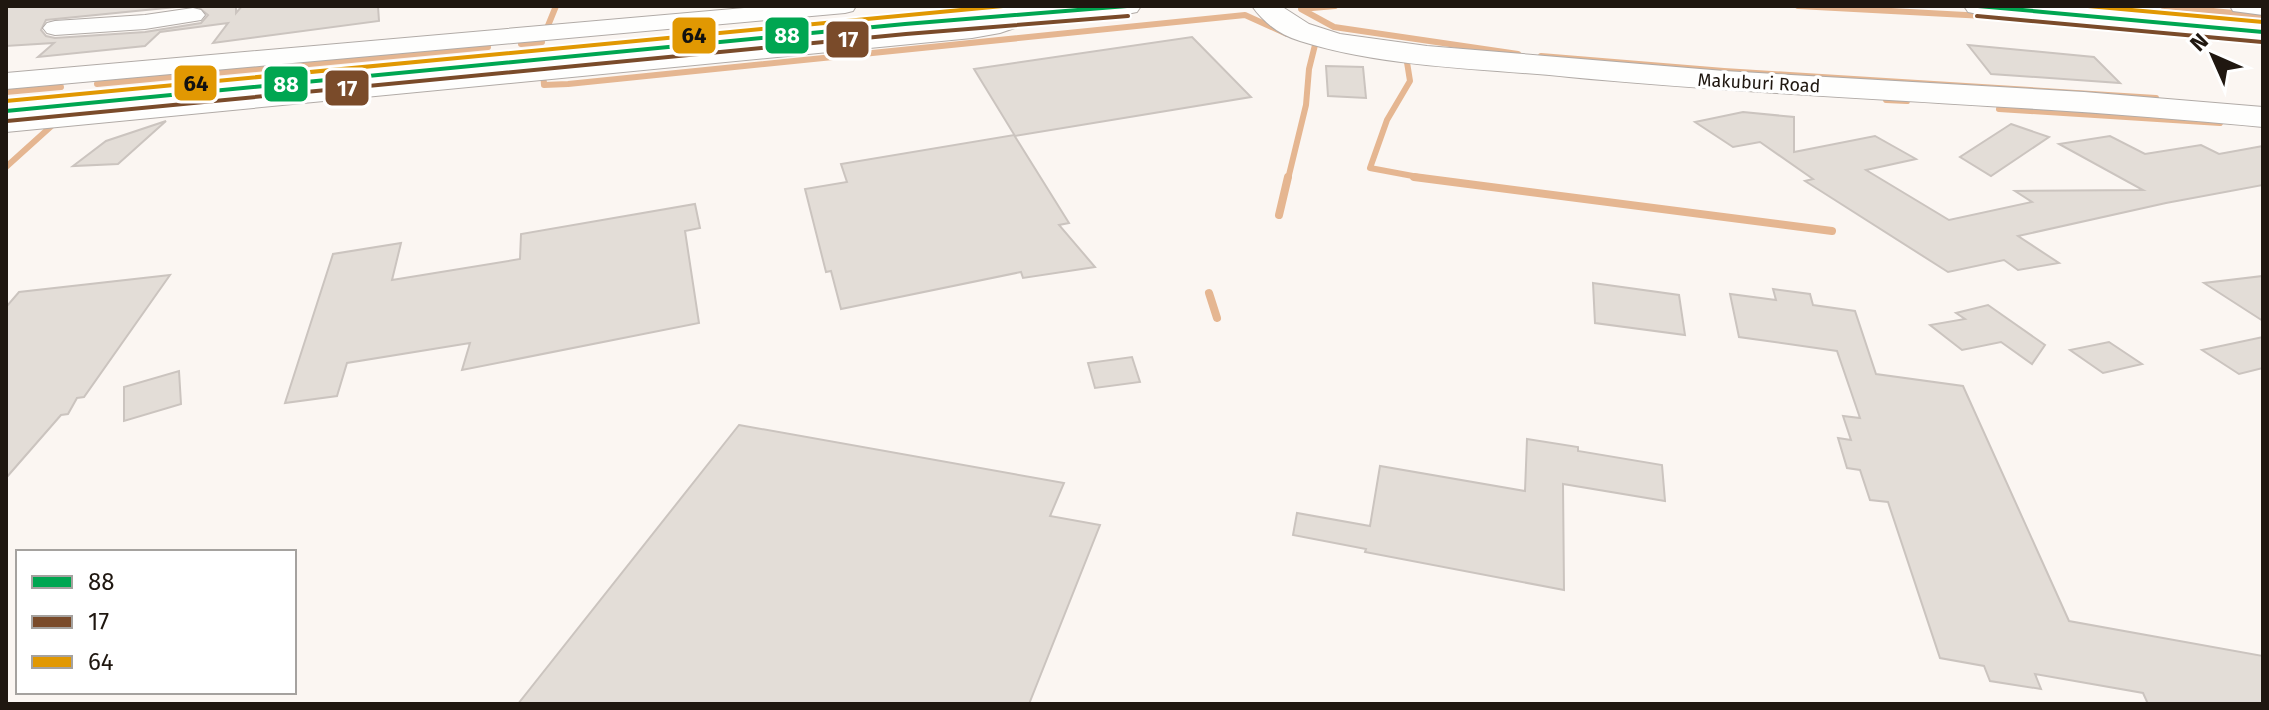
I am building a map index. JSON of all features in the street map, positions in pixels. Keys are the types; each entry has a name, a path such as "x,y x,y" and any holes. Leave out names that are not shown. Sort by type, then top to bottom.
{"main road":[{"path":"6,96 497,43 969,6"},
{"path":"6,111 1127,6"},
{"name":"Makuburi Road","path":"1266,6 1273,15 1309,35 1413,53 1717,82 1951,94 2263,117"},
{"path":"1978,6 2263,32"},
{"path":"2140,6 2263,18"}],"street":[{"path":"55,28 145,22 187,33 497,43 845,6"},
{"path":"2241,6 2263,8"},
{"path":"497,43 512,9"},
{"path":"6,124 972,31 992,28 1036,13"},
{"path":"6,81 187,33"}],"building":[{"path":"6,6 186,6 46,20 41,30 46,36 55,38 145,32 201,23 208,15 197,6 236,6 236,13 242,6 378,6 379,21 213,43 228,23 160,32 145,46 38,57 54,43 6,46"},
{"path":"1192,37 1251,97 1015,136 974,69"},
{"path":"1968,45 2094,57 2120,83 1991,74"},
{"path":"1326,66 1363,67 1366,98 1328,96"},
{"path":"1743,112 1794,117 1794,152 1875,136 1916,159 1866,170 1949,220 2032,202 2015,191 2143,190 2059,144 2110,136 2145,154 2201,145 2219,154 2263,146 2263,185 2018,236 2059,263 2018,270 2004,260 1948,272 1805,181 1813,179 1760,142 1733,147 1695,122"},
{"path":"166,121 118,164 73,166 106,141"},
{"path":"2011,124 2049,137 1991,176 1960,157"},
{"path":"1014,135 1069,223 1059,225 1095,267 1023,278 1021,272 841,309 831,271 826,272 805,189 847,182 841,164"},
{"path":"695,204 700,228 685,231 699,323 462,370 470,343 347,363 337,396 285,403 333,254 401,243 392,280 520,259 521,234"},
{"path":"170,275 84,397 77,398 68,414 61,415 6,478 6,307 19,292"},
{"path":"2263,276 2263,321 2204,283"},
{"path":"1593,283 1679,295 1685,335 1595,323"},
{"path":"1773,289 1810,294 1813,305 1855,311 1876,374 1963,386 2069,621 2263,656 2263,704 2148,704 2143,693 2035,674 2041,689 1990,681 1984,666 1940,658 1888,502 1870,500 1860,470 1847,468 1838,438 1851,440 1843,416 1860,418 1837,351 1739,337 1730,294 1776,300"},
{"path":"1988,305 2045,345 2032,364 2001,342 1962,350 1930,325 1965,319 1956,313"},
{"path":"2263,337 2263,368 2239,374 2202,350"},
{"path":"2109,342 2142,364 2103,373 2070,350"},
{"path":"1132,357 1140,382 1095,388 1088,363"},
{"path":"179,371 181,404 124,421 124,387"},
{"path":"739,425 1064,483 1050,516 1100,525 1029,704 518,704"},
{"path":"1527,439 1662,465 1665,501 1563,484 1564,590 1293,535 1297,513 1370,526 1380,466 1525,491"}],"waterway":[{"path":"545,33 556,6"},
{"path":"1335,6 1301,9 1334,27 1518,54"},
{"path":"1798,6 2003,17 2263,42"},
{"path":"2163,6 2263,16"},
{"path":"543,72 544,85 568,84 1245,15 1287,34"},
{"path":"1288,179 1306,105 1309,69 1316,41 1309,40"},
{"path":"521,44 542,42"},
{"path":"97,84 488,47"},
{"path":"1406,56 1410,81 1387,120 1370,168 1428,179"},
{"path":"1541,56 1724,71 2156,98"},
{"path":"6,92 61,87"},
{"path":"1886,100 1907,101"},
{"path":"1999,109 2220,123"},
{"path":"6,167 57,121"},
{"path":"1279,215 1288,177"},
{"path":"1414,177 1428,179"},
{"path":"1428,179 1832,231"},
{"path":"1209,293 1217,318"}],"transit line":[{"name":"64","path":"6,101 1003,6"},
{"name":"88","path":"6,111 905,24 1127,6"},
{"name":"88","path":"1978,6 2263,32"},
{"name":"64","path":"2088,6 2263,22"},
{"name":"17","path":"7,121 906,34 1128,16"},
{"name":"17","path":"1977,16 2262,42"}]}
